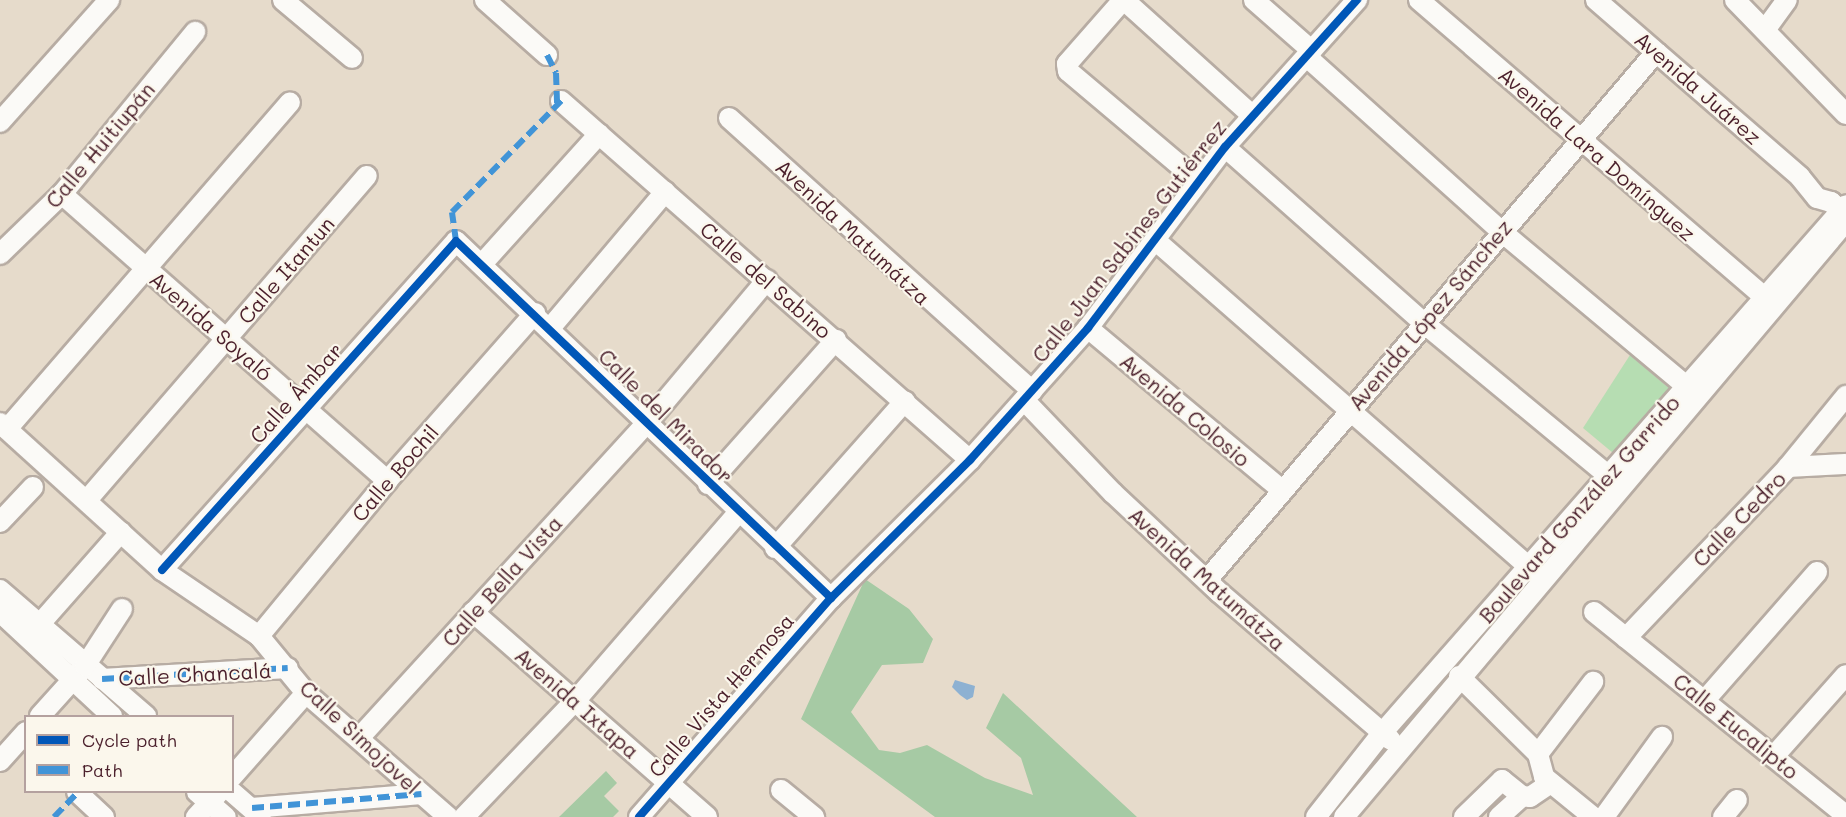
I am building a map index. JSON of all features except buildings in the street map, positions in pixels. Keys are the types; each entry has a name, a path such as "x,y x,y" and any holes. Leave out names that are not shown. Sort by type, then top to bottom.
{"street":[{"path":"0,122 109,0"},
{"path":"283,0 352,58"},
{"path":"485,0 547,55"},
{"path":"1198,181 1072,77 1067,64 1124,0 1253,116"},
{"path":"1254,0 1312,50 1502,232 1692,391"},
{"name":"Calle Juan Sabines Gutiérrez","path":"1312,50 1321,24 1342,0"},
{"name":"Calle Juan Sabines Gutiérrez","path":"831,598 970,460 1088,328 1225,147 1357,0"},
{"name":"Avenida Lara Domínguez","path":"1419,0 1770,302"},
{"name":"Avenida Juárez","path":"1596,0 1800,177 1816,181 1825,188 1842,210"},
{"path":"1735,0 1846,114"},
{"path":"1765,30 1787,0"},
{"name":"Calle Huitiupán","path":"0,254 62,194 195,32"},
{"name":"Avenida López Sánchez","path":"1207,580 1656,52"},
{"name":"Calle del Sabino","path":"561,101 970,460"},
{"path":"4,426 290,102"},
{"name":"Avenida Matumátza","path":"729,118 1028,396 1113,493 1270,639 1400,748"},
{"path":"482,264 599,134"},
{"path":"1225,147 1425,324 1615,481"},
{"name":"Calle Itantun","path":"87,500 367,176"},
{"path":"551,327 665,192"},
{"name":"Avenida Soyaló","path":"62,194 387,481"},
{"name":"Boulevard González Garrido","path":"1316,817 1383,732 1535,572 1615,481 1770,302 1842,210"},
{"name":"Calle del Mirador","path":"456,240 551,327 645,424 738,513 831,598"},
{"name":"Calle Ámbar","path":"162,570 456,240"},
{"path":"1155,240 1351,408 1535,572"},
{"name":"Calle Bella Vista","path":"359,738 645,424 766,280"},
{"name":"Calle Bochil","path":"259,636 387,481 535,313"},
{"name":"Avenida Colosio","path":"1088,328 1283,491"},
{"path":"708,484 836,340"},
{"name":"Calle Cedro","path":"1626,638 1788,467 1846,396"},
{"path":"775,548 905,401"},
{"name":"Calle Simojovel","path":"4,426 162,570 259,636 288,668 306,693 448,817"},
{"path":"1788,467 1846,464"},
{"path":"0,522 33,487"},
{"path":"464,817 576,700 738,513"},
{"path":"33,632 121,531"},
{"name":"Boulevard González Garrido","path":"1344,817 1460,676 1535,572"},
{"path":"1705,700 1817,572"},
{"path":"0,590 33,632 78,674 110,715"},
{"name":"Calle Vista Hermosa","path":"639,817 831,598"},
{"path":"42,715 78,674 122,609"},
{"path":"0,612 33,632"},
{"name":"Avenida Ixtapa","path":"473,612 707,817"},
{"name":"Calle Eucalipto","path":"1594,612 1845,811"},
{"name":"Calle Chancalá","path":"102,679 288,668"},
{"path":"78,674 102,679 144,715"},
{"path":"1774,756 1846,675"},
{"path":"1460,676 1538,754"},
{"path":"1593,682 1538,754 1538,764 1551,783 1593,817"},
{"path":"234,775 306,693"},
{"path":"0,761 24,737"},
{"path":"1604,817 1662,737"},
{"path":"1464,817 1502,780 1521,796 1530,797 1551,783"},
{"path":"782,790 814,817"},
{"path":"78,793 104,817"},
{"path":"233,793 257,813 420,794"},
{"path":"196,817 208,795 226,817"},
{"path":"1499,817 1521,796"},
{"path":"1723,817 1737,800"}],"green space":[{"path":"1630,355 1670,389 1613,453 1583,428"},
{"path":"865,579 909,609 933,639 923,663 882,665 851,712 879,750 900,753 927,745 985,778 1033,795 1021,758 986,728 1003,693 1137,817 935,817 801,719"},
{"path":"606,771 617,783 604,796 619,811 613,817 559,817"}],"water":[{"path":"955,680 975,686 973,697 967,700 960,695 952,687"}],"marked path":[{"path":"547,55 556,73 557,105"},
{"path":"456,241 452,212 561,101"},
{"path":"102,679 288,668"},
{"path":"54,817 77,793"},
{"path":"252,808 421,794"}],"cycle path":[{"path":"639,817 831,598 970,460 1088,328 1225,147 1357,0"},
{"path":"162,570 456,241 831,598"}]}
